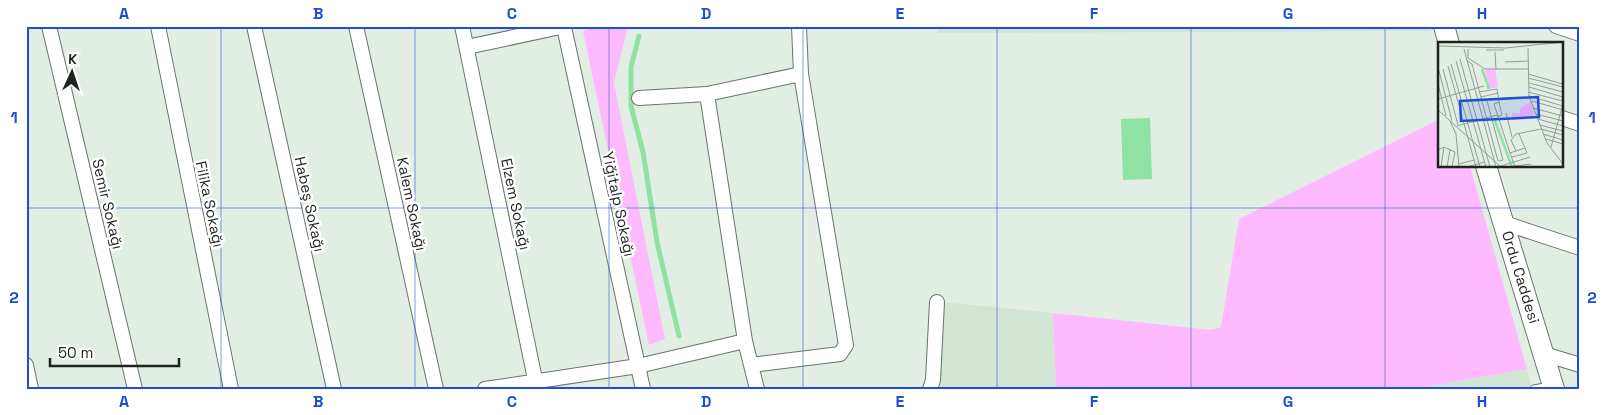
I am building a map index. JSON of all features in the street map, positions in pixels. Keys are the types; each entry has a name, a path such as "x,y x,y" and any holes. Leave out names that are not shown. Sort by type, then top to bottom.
{"main road":[{"path":"1444,26 1448,42"},
{"name":"Ordu Caddesi","path":"1487,168 1554,387"}],"street":[{"name":"Semir Sokağı","path":"49,26 135,389"},
{"name":"Filika Sokağı","path":"158,26 232,389"},
{"name":"Habeş Sokağı","path":"254,26 334,389"},
{"name":"Kalem Sokağı","path":"356,26 436,389"},
{"name":"Elzem Sokağı","path":"462,26 537,385"},
{"path":"467,48 565,26"},
{"name":"Yiğitalp Sokağı","path":"565,26 643,389"},
{"path":"751,365 840,354 846,345 801,74 799,26"},
{"path":"1556,26 1580,34"},
{"path":"639,98 707,94 801,74"},
{"path":"707,94 745,341 757,389"},
{"path":"1564,119 1580,124"},
{"path":"1504,223 1580,248"},
{"path":"930,389 933,380 937,302"},
{"path":"485,389 537,385 638,366 745,341"},
{"path":"1544,354 1580,365"},
{"path":"26,366 31,389"}],"lane":[{"path":"1534,389 1554,387"}],"shaded area":[{"path":"599,26 626,26 627,30 614,83 665,339 649,345 583,31"},
{"path":"936,26 1430,26 1431,31 938,33"},
{"path":"1150,118 1152,179 1123,180 1121,119"},
{"path":"1438,120 1438,168 1471,168 1527,369 1413,389 1056,389 1053,313 1211,330 1221,327 1239,219"},
{"path":"942,302 1053,313 1056,389 940,389"},
{"path":"1527,369 1532,389 1413,389"}],"waterway":[{"path":"639,36 631,67 631,106 643,152 657,242 679,336"}]}
